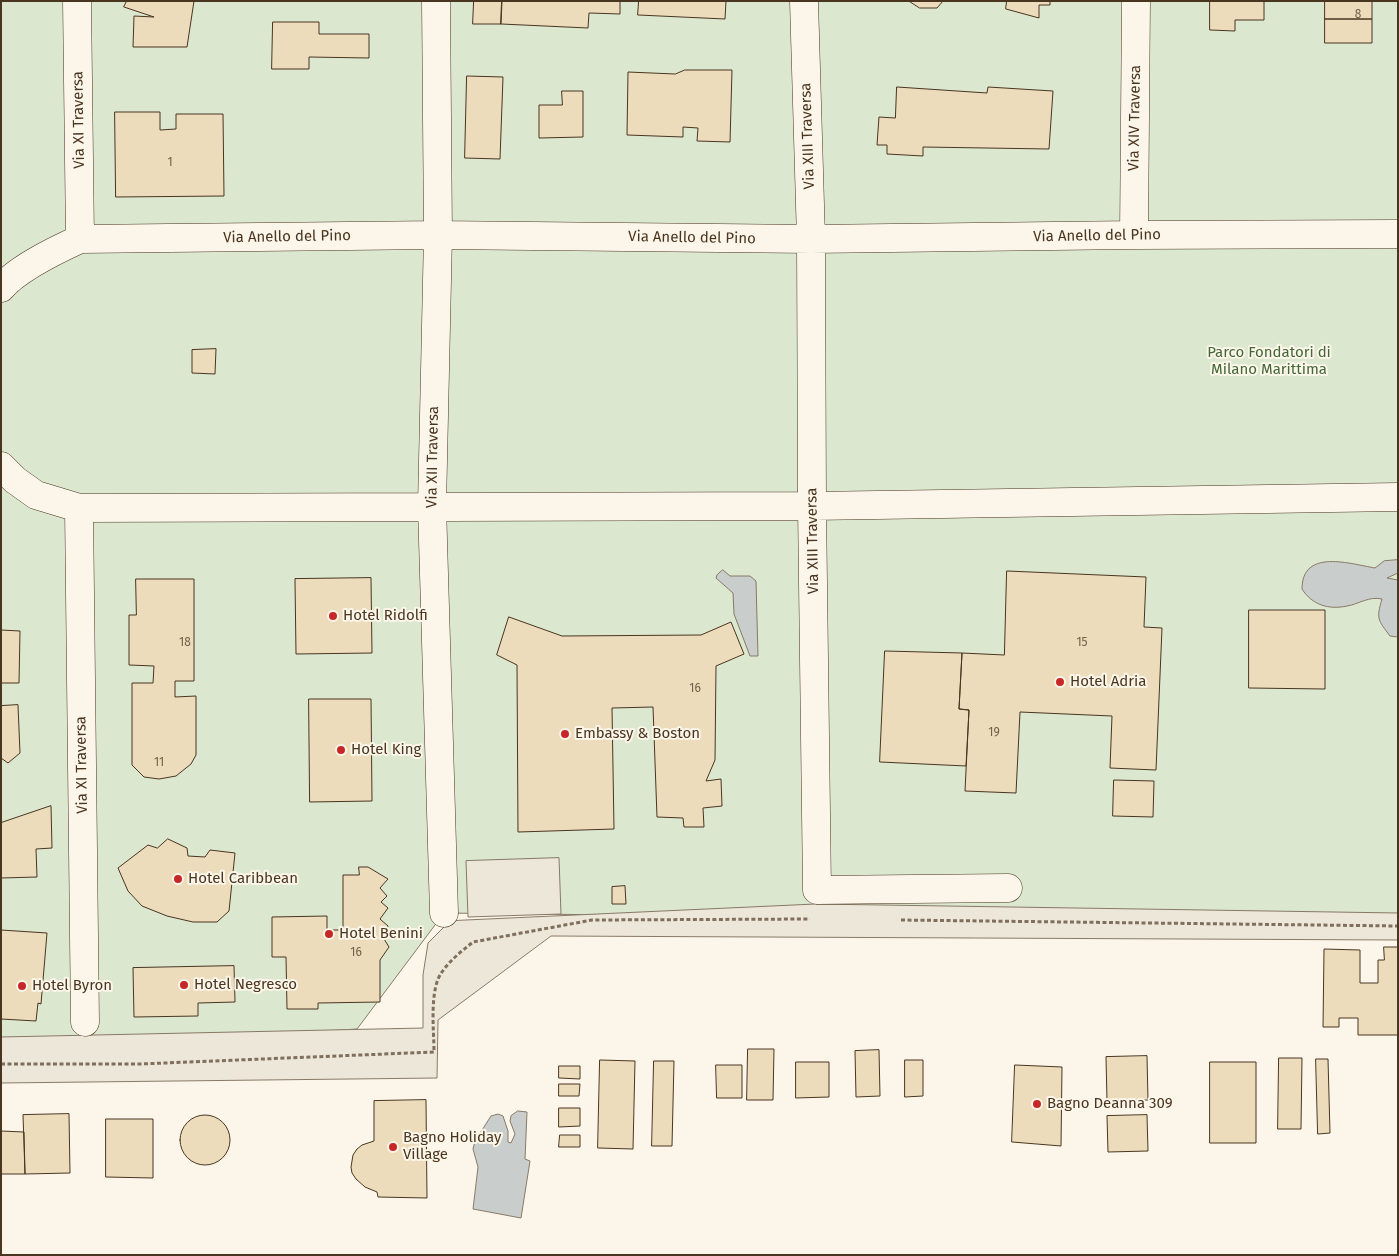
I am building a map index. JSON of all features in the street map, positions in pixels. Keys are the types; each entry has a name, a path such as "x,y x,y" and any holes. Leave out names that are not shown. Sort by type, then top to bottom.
{"street":[{"name":"Via XI Traversa","path":"77,1 80,240"},
{"name":"Via XII Traversa","path":"436,1 438,235 432,506 444,913"},
{"name":"Via XIII Traversa","path":"804,1 811,239 817,890 1008,888"},
{"name":"Via XIV Traversa","path":"1134,235 1136,1"},
{"name":"Via Anello del Pino","path":"1,288 8,280 54,251 80,240 438,235 811,239 1398,234"},
{"path":"1,466 15,480 36,495 79,508 812,506 1398,497"},
{"name":"Via XI Traversa","path":"79,508 85,1022"}],"path":[{"path":"1,1064 140,1064 434,1052 433,997 440,973 459,953 473,942 592,920 812,918"},
{"path":"900,920 1398,926"}],"green space":[{"name":"Parco Fondatori di Milano Marittima","path":"1,1 1398,1 1398,924 444,913 357,1029 1,1051"}],"shaded area":[{"path":"1398,560 1398,573 1387,578 1398,580 1398,637 1390,636 1379,619 1382,599 1368,599 1351,605 1327,607 1311,599 1302,589 1304,576 1310,568 1319,563 1341,562 1375,568 1384,561"},
{"path":"723,570 730,576 750,576 756,581 758,656 750,656 734,614 733,593 716,578"},
{"path":"559,858 561,914 468,917 466,861"},
{"path":"816,904 1398,913 1398,940 551,936 438,1020 437,1078 1,1083 1,1037 423,1028 423,975 428,943 450,921"},
{"path":"518,1111 527,1112 525,1159 530,1161 521,1218 473,1209 478,1167 473,1149 475,1141 491,1116 498,1114 503,1116 508,1131 508,1142 511,1143 515,1134 510,1121 511,1116"}],"building":[{"path":"127,1 194,1 187,47 133,47 134,16 154,17 124,7"},
{"path":"474,1 502,1 501,24 473,24"},
{"path":"502,1 620,1 620,14 589,13 588,28 501,24"},
{"path":"639,1 726,1 725,19 638,15"},
{"path":"909,1 943,1 937,8 920,8"},
{"path":"1007,1 1050,1 1050,5 1039,5 1039,18 1006,9"},
{"path":"1210,1 1264,1 1264,20 1235,20 1235,31 1210,30"},
{"path":"1325,1 1372,1 1372,19 1325,19"},
{"path":"1325,19 1372,19 1372,43 1325,43"},
{"path":"273,22 319,22 319,34 369,34 369,58 309,57 309,69 272,69"},
{"path":"685,70 732,70 730,142 697,141 698,128 683,127 683,137 627,135 628,72 675,74"},
{"path":"467,76 503,77 500,159 465,158"},
{"path":"897,87 987,93 988,87 1053,91 1049,149 923,147 923,156 887,154 887,145 877,145 879,117 895,118"},
{"path":"562,91 583,91 583,137 539,138 539,105 562,105"},
{"path":"115,112 160,112 160,130 176,129 176,114 223,114 224,196 116,197"},
{"path":"216,349 215,374 192,373 192,350"},
{"name":"Hotel Adria","path":"1007,571 1146,577 1144,627 1162,628 1156,770 1110,768 1112,716 1020,712 1016,793 965,791 969,710 959,709 962,653 1004,655"},
{"name":"Hotel Ridolfi","path":"371,578 372,653 296,654 295,579"},
{"path":"136,579 194,579 194,681 175,681 175,697 196,696 196,755 191,764 176,776 159,779 144,777 132,765 132,683 153,683 154,666 129,665 129,615 136,615"},
{"path":"1249,610 1325,610 1325,689 1249,688"},
{"name":"Embassy & Boston","path":"509,617 562,636 701,635 731,622 744,654 716,666 715,760 706,781 721,779 722,806 703,808 704,827 684,827 683,818 657,817 653,707 612,708 614,829 518,832 517,665 497,655"},
{"path":"1,630 20,631 19,683 1,683"},
{"path":"885,651 962,653 959,709 969,710 966,766 880,762"},
{"name":"Hotel King","path":"309,699 371,699 372,801 310,802"},
{"path":"18,705 20,753 8,763 1,758 1,706"},
{"path":"1114,780 1154,781 1153,817 1113,816"},
{"path":"51,806 52,848 36,849 37,877 1,878 1,823"},
{"name":"Hotel Caribbean","path":"168,839 187,848 188,856 205,857 210,850 235,853 229,911 217,922 193,922 167,916 142,906 128,891 118,868 148,845 157,848"},
{"name":"Hotel Benini","path":"359,867 368,867 388,879 380,888 387,896 381,902 388,908 380,919 388,926 384,939 389,947 380,960 380,1002 318,1003 318,1009 287,1009 286,957 272,957 272,917 327,916 327,930 343,930 343,875 359,875"},
{"path":"625,886 626,904 612,904 612,887"},
{"name":"Hotel Byron","path":"1,930 47,933 41,1004 38,1003 36,1021 1,1019"},
{"path":"1384,947 1398,947 1398,1035 1358,1035 1358,1018 1339,1018 1339,1027 1323,1027 1324,949 1360,950 1360,983 1378,983 1378,960 1384,960"},
{"name":"Hotel Negresco","path":"234,966 235,1002 198,1003 198,1016 134,1017 133,968"},
{"path":"748,1049 774,1049 773,1100 747,1100"},
{"path":"879,1050 880,1096 856,1097 855,1051"},
{"path":"1147,1056 1148,1100 1107,1101 1106,1057"},
{"path":"1279,1058 1302,1058 1301,1129 1278,1129"},
{"path":"1316,1059 1328,1059 1330,1133 1318,1134"},
{"path":"600,1060 635,1061 633,1149 598,1148"},
{"path":"905,1060 923,1060 923,1096 905,1097"},
{"path":"654,1061 674,1061 672,1146 652,1146"},
{"path":"796,1062 829,1062 829,1097 796,1098"},
{"path":"1210,1062 1256,1062 1256,1143 1210,1143"},
{"path":"716,1065 742,1065 742,1098 717,1098"},
{"name":"Bagno Deanna 309","path":"1015,1065 1062,1067 1061,1146 1012,1142"},
{"path":"559,1066 580,1066 580,1079 559,1078"},
{"path":"559,1084 580,1084 579,1096 559,1096"},
{"name":"Bagno Holiday Village","path":"426,1100 427,1198 378,1197 377,1192 365,1187 356,1179 351,1167 353,1155 357,1149 374,1141 374,1101"},
{"path":"559,1108 580,1108 580,1126 559,1127"},
{"path":"69,1114 70,1173 25,1174 23,1115"},
{"path":"205,1115 223,1122 230,1140 223,1158 205,1165 187,1158 180,1140 187,1122"},
{"path":"1147,1115 1148,1151 1108,1152 1107,1116"},
{"path":"106,1119 153,1119 153,1178 106,1177"},
{"path":"1,1131 24,1132 25,1174 1,1174"},
{"path":"560,1135 580,1135 580,1147 559,1147"}],"place":[{"name":"Hotel Ridolfi","path":"333,616"},
{"name":"Hotel Adria","path":"1060,682"},
{"name":"Embassy & Boston","path":"565,734"},
{"name":"Hotel King","path":"341,750"},
{"name":"Hotel Caribbean","path":"178,879"},
{"name":"Hotel Benini","path":"329,934"},
{"name":"Hotel Negresco","path":"184,985"},
{"name":"Hotel Byron","path":"22,986"},
{"name":"Bagno Deanna 309","path":"1037,1104"},
{"name":"Bagno Holiday Village","path":"393,1147"}]}
